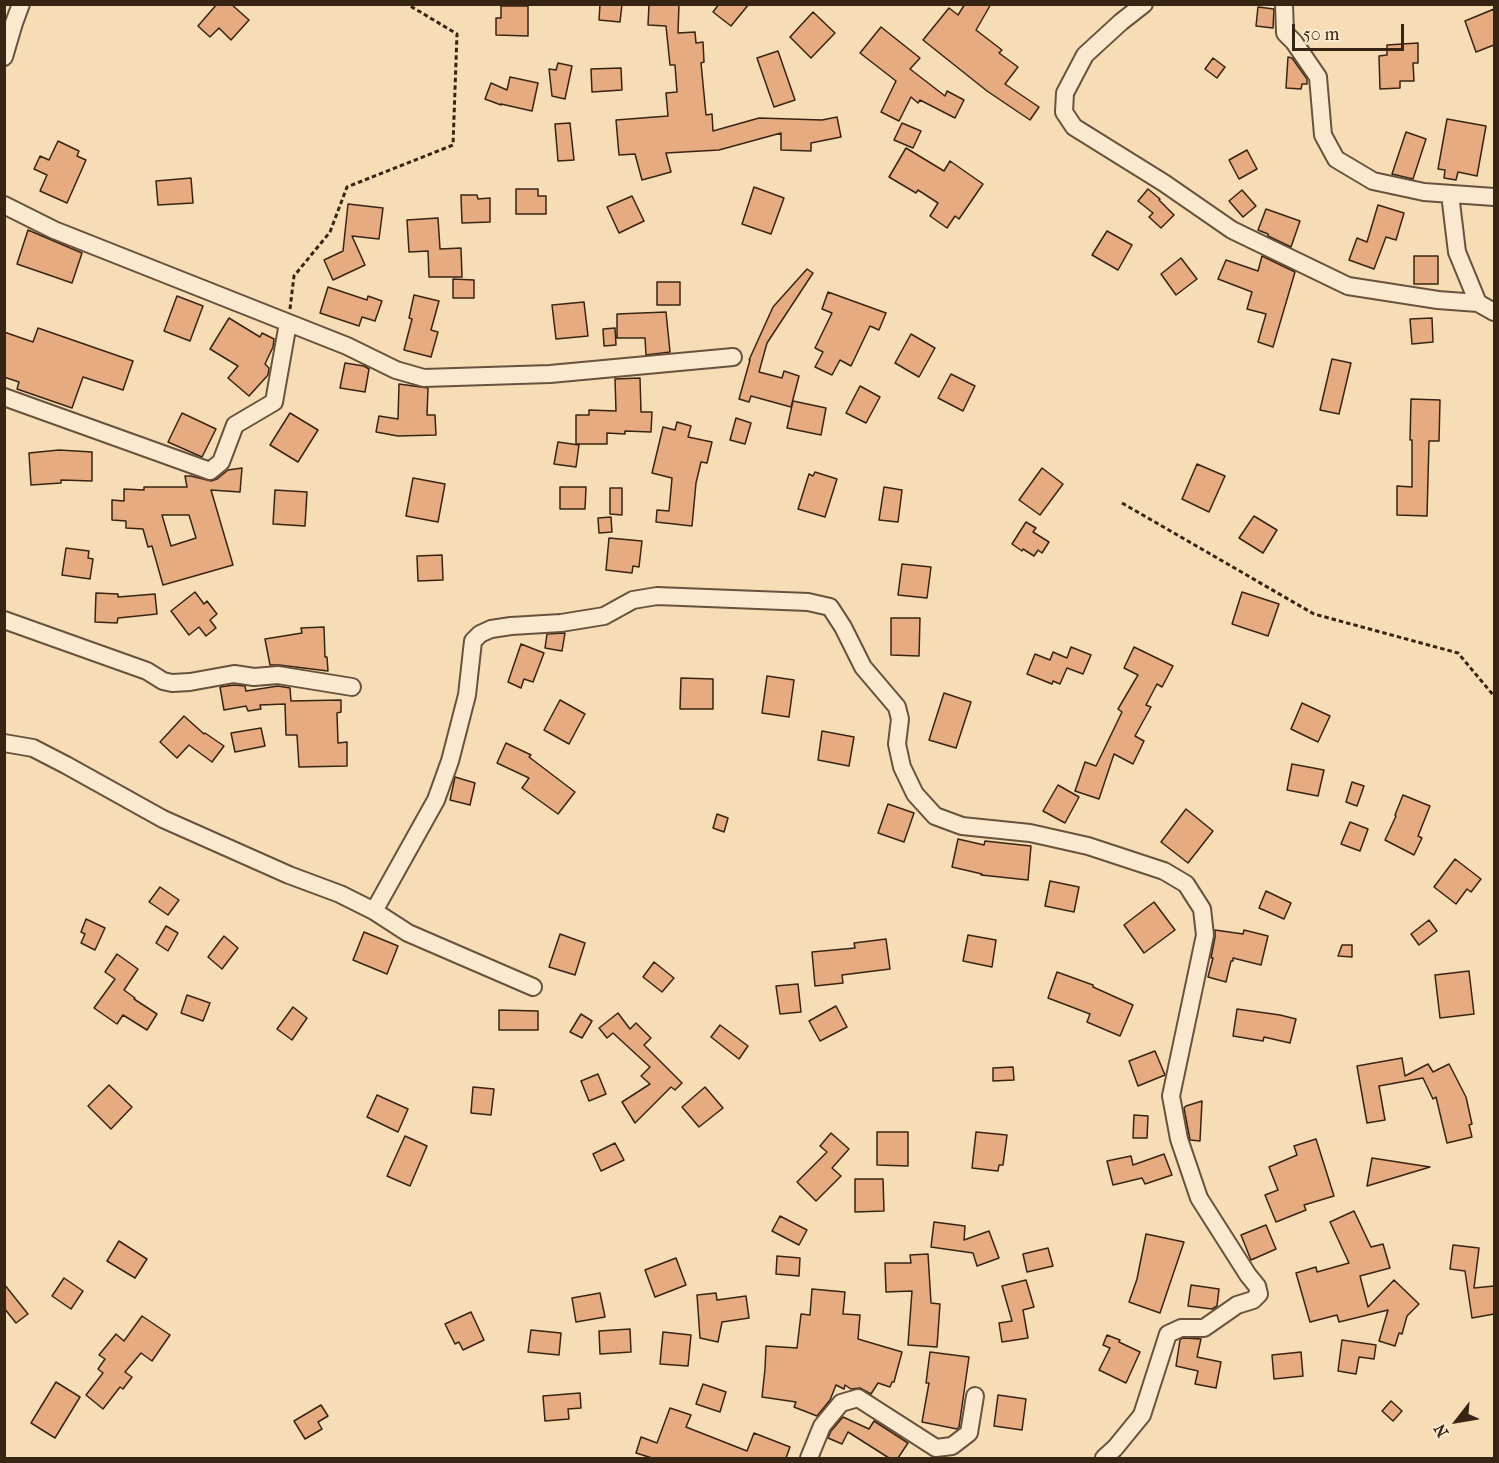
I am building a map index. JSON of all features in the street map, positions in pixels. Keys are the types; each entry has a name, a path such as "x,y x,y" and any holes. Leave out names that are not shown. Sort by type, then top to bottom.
{"street":[{"path":"4,57 21,4"},
{"path":"1144,4 1085,55 1065,93 1064,112 1074,127 1164,183 1232,230 1348,286 1438,300 1478,303 1494,312"},
{"path":"1284,4 1285,33 1294,42 1318,77 1323,135 1336,159 1373,182 1424,192 1494,197"},
{"path":"1450,194 1457,252 1478,303"},
{"path":"4,205 54,230 347,346 396,370 424,378 550,374 733,357"},
{"path":"4,398 210,471 221,462 236,425 274,402 288,322"},
{"path":"374,911 436,800 450,761 467,694 472,640 480,634 491,629 511,626 561,623 604,616 633,600 657,596 808,602 830,607 863,667 897,707 900,718 897,744 902,767 915,794 935,816 962,826 1030,833 1088,846 1164,871 1186,884 1202,909 1205,935 1171,1096 1179,1139 1199,1198 1257,1286 1259,1294 1253,1300 1237,1305 1204,1328 1181,1328 1168,1334 1142,1415 1104,1458"},
{"path":"4,620 147,671 163,681 172,683 234,674 254,677 278,675 352,687"},
{"path":"4,743 33,748 163,819 289,875 340,894 374,911 408,933 533,987"},
{"path":"809,1458 822,1426 841,1403 858,1398 936,1448 952,1446 969,1434 975,1396"}],"path":[{"path":"288,322 294,276 330,232 347,187 453,145 457,34 407,4"},
{"path":"1122,503 1314,614 1458,653 1494,696"}],"building":[{"path":"217,4 231,4 249,20 231,40 219,28 210,37 198,26"},
{"path":"600,4 622,4 620,22 599,20"},
{"path":"649,4 679,4 678,33 695,32 696,43 703,42 704,62 701,63 706,115 712,114 713,131 759,118 822,120 837,117 841,137 811,143 811,151 781,150 781,133 719,150 666,153 671,172 642,180 635,154 619,155 616,120 668,116 666,93 677,92 675,65 670,65 666,26 648,25"},
{"path":"719,4 749,4 731,26 713,12"},
{"path":"965,4 991,4 976,30 1002,50 999,53 1018,67 1005,84 1039,107 1030,120 987,91 923,40 949,8 958,15"},
{"path":"501,6 528,6 528,36 496,35 496,18 501,18"},
{"path":"1258,7 1274,9 1273,28 1256,26"},
{"path":"1494,9 1494,45 1476,52 1465,21"},
{"path":"813,12 835,33 811,58 790,37"},
{"path":"881,27 920,58 910,69 945,96 947,91 964,100 955,118 920,100 918,103 911,97 899,121 881,112 896,81 860,53"},
{"path":"1418,43 1418,63 1413,63 1414,81 1400,81 1400,88 1380,89 1379,56 1387,55 1387,45"},
{"path":"778,51 795,100 774,107 757,58"},
{"path":"1288,57 1292,58 1307,79 1307,84 1302,84 1301,89 1286,88"},
{"path":"1213,58 1225,67 1217,78 1205,69"},
{"path":"558,63 572,66 565,99 552,96 549,69 556,70"},
{"path":"621,68 622,90 592,92 591,69"},
{"path":"510,77 538,83 532,111 501,105 485,99 491,83 507,90"},
{"path":"1447,119 1486,126 1477,176 1458,172 1456,180 1444,178 1445,170 1438,169"},
{"path":"570,123 574,160 558,161 555,124"},
{"path":"902,123 921,131 913,148 894,140"},
{"path":"1406,132 1426,139 1413,179 1392,174"},
{"path":"58,141 79,151 77,156 86,160 67,203 40,191 47,175 34,169 40,156 49,160"},
{"path":"906,148 944,171 950,161 983,184 959,219 955,216 947,228 930,216 938,203 918,190 916,193 889,177"},
{"path":"1247,150 1257,169 1239,179 1229,160"},
{"path":"191,178 193,203 158,205 156,181"},
{"path":"754,187 784,198 771,234 742,224"},
{"path":"516,189 538,189 538,196 546,196 546,214 516,214"},
{"path":"1148,189 1174,215 1161,228 1149,217 1153,213 1138,201"},
{"path":"1242,190 1256,206 1243,217 1229,201"},
{"path":"461,195 477,195 478,199 490,198 490,222 462,223"},
{"path":"632,196 644,221 619,233 607,207"},
{"path":"348,204 383,208 379,239 352,236 365,265 333,280 324,260 343,251"},
{"path":"1378,205 1404,213 1396,240 1386,237 1374,269 1349,260 1357,238 1367,242"},
{"path":"1266,209 1300,221 1291,247 1258,230"},
{"path":"438,218 440,249 461,248 462,277 429,277 428,251 409,252 407,220"},
{"path":"28,230 82,253 72,283 17,264"},
{"path":"1107,231 1132,245 1118,270 1092,255"},
{"path":"1262,256 1295,272 1273,347 1258,342 1266,314 1247,309 1252,292 1218,279 1226,260 1258,271"},
{"path":"1414,256 1438,256 1438,284 1414,284"},
{"path":"1181,258 1197,279 1176,295 1161,274"},
{"path":"807,269 813,273 767,343 759,372 782,378 784,371 799,376 791,407 751,396 749,402 739,399 749,360 773,307"},
{"path":"453,279 474,280 474,298 453,298"},
{"path":"657,282 680,282 680,305 657,305"},
{"path":"328,287 367,300 368,296 382,301 375,321 362,317 359,326 320,313"},
{"path":"828,292 886,313 879,330 870,326 851,366 840,360 832,375 815,367 823,352 815,348 832,313 822,309"},
{"path":"414,295 439,301 431,330 438,332 431,357 404,350 412,319 409,318"},
{"path":"177,296 203,306 190,341 164,331"},
{"path":"584,302 588,336 556,339 552,305"},
{"path":"666,312 670,352 646,355 645,338 617,338 617,314"},
{"path":"229,318 260,337 262,333 274,339 265,364 269,368 268,375 249,396 228,378 238,366 210,349"},
{"path":"1432,318 1433,342 1412,344 1410,319"},
{"path":"38,328 133,361 123,390 83,377 72,408 17,389 19,382 4,377 4,332 33,342"},
{"path":"615,328 616,345 604,346 603,329"},
{"path":"911,334 935,348 919,377 895,363"},
{"path":"1332,359 1351,363 1339,414 1320,410"},
{"path":"345,363 369,369 365,392 340,388"},
{"path":"951,374 975,386 963,411 938,398"},
{"path":"640,378 641,412 652,412 651,432 607,433 607,444 576,444 576,415 589,415 589,410 616,411 615,379"},
{"path":"399,384 428,388 427,415 435,415 436,435 398,436 376,432 379,416 398,419"},
{"path":"860,386 880,397 866,423 846,413"},
{"path":"1411,399 1440,400 1439,441 1429,441 1427,516 1397,515 1397,486 1412,487"},
{"path":"793,401 826,408 821,435 787,428"},
{"path":"182,413 216,429 202,457 168,442"},
{"path":"290,413 318,430 298,462 270,445"},
{"path":"736,418 751,423 745,444 730,440"},
{"path":"677,422 691,426 688,437 712,442 707,463 701,462 696,483 692,526 656,522 657,510 669,511 672,478 652,473 663,427 675,430"},
{"path":"558,442 579,445 576,467 554,464"},
{"path":"59,450 92,452 92,481 61,480 61,483 31,485 29,453"},
{"path":"1197,464 1225,476 1209,512 1182,499"},
{"path":"242,468 240,492 211,490 233,565 163,585 152,546 148,547 143,529 126,528 126,521 112,520 112,500 124,501 124,489 187,487 185,476 211,481 228,470","holes":["162,515 189,515 196,538 171,546"]},
{"path":"1042,468 1063,484 1040,515 1019,500"},
{"path":"815,472 837,479 825,517 798,509 809,474 813,476"},
{"path":"413,478 445,484 438,522 406,516"},
{"path":"560,487 586,487 585,509 560,509"},
{"path":"884,487 902,490 898,522 879,520"},
{"path":"610,488 622,488 622,515 610,514"},
{"path":"275,490 307,492 305,526 273,524"},
{"path":"1254,516 1277,530 1263,553 1239,538"},
{"path":"611,517 612,532 599,533 598,518"},
{"path":"1026,522 1036,528 1033,532 1049,542 1042,553 1038,550 1034,556 1012,544"},
{"path":"609,538 642,541 639,567 633,566 632,573 606,570"},
{"path":"66,548 89,551 88,558 93,559 90,579 62,575"},
{"path":"442,555 443,580 418,581 417,556"},
{"path":"902,564 931,567 927,598 898,595"},
{"path":"195,592 204,604 207,601 217,614 210,620 216,628 206,636 199,627 189,635 171,611"},
{"path":"1242,592 1279,604 1268,636 1232,624"},
{"path":"96,593 118,594 118,597 155,594 157,614 118,618 117,623 95,622"},
{"path":"891,618 920,618 919,656 891,655"},
{"path":"324,627 328,671 270,665 265,639 302,633 301,628"},
{"path":"565,633 562,651 545,648 547,634"},
{"path":"521,644 544,653 533,682 524,679 521,688 508,682"},
{"path":"1071,647 1091,655 1083,674 1067,668 1060,684 1053,681 1052,684 1027,674 1035,654 1050,660 1053,652 1067,658"},
{"path":"1134,647 1173,666 1162,687 1157,684 1146,705 1151,707 1135,736 1144,741 1133,764 1114,754 1099,799 1075,791 1085,762 1096,766 1122,712 1118,709 1138,675 1124,668"},
{"path":"767,676 794,680 789,717 762,713"},
{"path":"681,678 713,679 713,709 680,709"},
{"path":"245,686 246,691 278,686 290,688 291,701 341,700 341,712 337,713 338,743 347,742 347,766 299,767 297,735 286,735 285,704 260,705 261,709 248,711 246,706 224,710 220,687"},
{"path":"944,693 971,702 956,748 929,740"},
{"path":"560,700 585,714 569,744 544,730"},
{"path":"1302,703 1330,716 1318,742 1291,729"},
{"path":"184,716 204,734 224,746 212,762 189,745 177,758 160,742"},
{"path":"261,728 265,746 235,752 231,733"},
{"path":"822,731 854,737 849,766 818,760"},
{"path":"506,743 531,755 529,757 575,792 558,814 522,788 529,778 497,763"},
{"path":"1292,764 1324,770 1318,796 1287,790"},
{"path":"455,777 475,783 470,805 450,800"},
{"path":"1352,782 1364,786 1357,806 1346,802"},
{"path":"1058,785 1079,797 1065,823 1043,811"},
{"path":"1403,795 1430,806 1418,836 1422,838 1414,855 1385,840"},
{"path":"888,804 914,813 904,842 878,833"},
{"path":"1186,809 1213,831 1188,863 1161,842"},
{"path":"717,814 728,818 724,832 713,828"},
{"path":"1350,822 1368,829 1360,851 1341,844"},
{"path":"958,839 984,845 985,841 1031,846 1028,880 981,875 952,867"},
{"path":"1455,859 1481,879 1471,892 1467,889 1456,904 1434,887"},
{"path":"1050,881 1079,887 1074,912 1045,906"},
{"path":"160,887 179,900 168,915 149,902"},
{"path":"1266,891 1291,903 1284,919 1259,908"},
{"path":"1154,902 1175,930 1144,953 1124,925"},
{"path":"86,919 105,928 95,950 81,943 85,934 81,932"},
{"path":"1429,920 1437,931 1419,945 1411,934"},
{"path":"166,926 178,933 168,951 156,943"},
{"path":"1215,930 1243,934 1244,930 1268,936 1261,965 1233,958 1226,982 1208,977 1213,958 1211,958"},
{"path":"364,932 398,946 387,974 353,960"},
{"path":"560,934 585,943 575,975 549,967"},
{"path":"968,935 996,940 992,967 963,961"},
{"path":"224,936 238,948 222,969 208,957"},
{"path":"886,939 890,969 842,975 843,983 815,986 812,952 855,948 854,943"},
{"path":"1342,945 1352,945 1352,957 1338,956"},
{"path":"117,954 138,969 124,990 157,1014 147,1030 123,1015 117,1024 94,1008 115,979 105,972"},
{"path":"654,962 674,978 662,992 643,977"},
{"path":"1469,971 1474,1014 1440,1018 1435,975"},
{"path":"1057,972 1093,985 1133,1005 1120,1036 1087,1022 1090,1014 1048,998"},
{"path":"798,984 801,1012 780,1014 776,986"},
{"path":"187,995 210,1003 203,1021 181,1013"},
{"path":"836,1006 847,1027 820,1041 809,1021"},
{"path":"293,1007 307,1018 292,1040 277,1029"},
{"path":"1237,1009 1296,1019 1290,1043 1264,1037 1263,1041 1233,1036"},
{"path":"499,1010 538,1011 538,1030 499,1030"},
{"path":"618,1013 630,1029 636,1023 651,1038 644,1045 682,1083 675,1090 671,1087 635,1123 622,1102 650,1084 641,1076 650,1067 613,1033 607,1038 599,1028"},
{"path":"581,1014 592,1021 582,1038 570,1032"},
{"path":"720,1025 748,1046 739,1059 711,1037"},
{"path":"1155,1051 1165,1075 1138,1086 1129,1061"},
{"path":"1402,1058 1405,1076 1428,1064 1433,1072 1449,1064 1466,1097 1472,1124 1469,1125 1472,1137 1447,1143 1436,1097 1433,1099 1423,1078 1379,1086 1385,1120 1367,1123 1357,1066"},
{"path":"1013,1067 1014,1080 993,1081 993,1068"},
{"path":"598,1074 606,1094 589,1101 581,1081"},
{"path":"109,1085 132,1107 111,1129 88,1106"},
{"path":"473,1087 494,1089 491,1115 471,1113"},
{"path":"705,1087 723,1108 699,1127 682,1107"},
{"path":"377,1095 408,1109 398,1132 367,1117"},
{"path":"1202,1101 1200,1141 1190,1140 1184,1108"},
{"path":"1134,1115 1148,1116 1147,1138 1133,1138"},
{"path":"877,1132 908,1132 908,1166 877,1165"},
{"path":"976,1132 1007,1135 1003,1165 999,1165 998,1171 972,1168"},
{"path":"831,1133 849,1149 832,1168 841,1176 816,1201 797,1182 827,1152 820,1146"},
{"path":"405,1136 427,1146 410,1186 387,1176"},
{"path":"1316,1139 1334,1196 1304,1205 1306,1210 1276,1222 1265,1195 1278,1190 1269,1167 1297,1155 1294,1146"},
{"path":"615,1143 624,1160 601,1171 593,1154"},
{"path":"1164,1154 1172,1175 1145,1184 1142,1178 1113,1185 1107,1161 1131,1156 1133,1165"},
{"path":"1372,1158 1430,1167 1367,1186"},
{"path":"855,1179 883,1179 884,1211 855,1212"},
{"path":"1354,1211 1371,1247 1383,1244 1390,1268 1360,1276 1368,1307 1394,1280 1419,1304 1407,1316 1402,1334 1399,1333 1395,1346 1379,1341 1388,1310 1339,1322 1337,1315 1310,1322 1296,1273 1316,1267 1317,1272 1349,1263 1330,1222"},
{"path":"780,1216 807,1230 799,1245 772,1231"},
{"path":"934,1222 965,1226 964,1240 989,1231 999,1258 977,1266 973,1253 931,1247"},
{"path":"1266,1225 1276,1249 1251,1260 1241,1235"},
{"path":"1146,1234 1184,1242 1160,1313 1129,1302 1137,1279"},
{"path":"119,1241 147,1259 135,1278 107,1261"},
{"path":"1453,1245 1479,1248 1474,1288 1494,1286 1494,1314 1472,1318 1465,1271 1450,1269"},
{"path":"1048,1248 1053,1266 1027,1272 1023,1254"},
{"path":"928,1254 931,1303 940,1304 937,1347 908,1345 912,1291 886,1292 885,1263 911,1263 910,1255"},
{"path":"777,1256 800,1258 799,1276 776,1274"},
{"path":"676,1258 686,1285 655,1297 645,1270"},
{"path":"64,1278 83,1291 71,1309 52,1296"},
{"path":"1026,1280 1034,1307 1023,1310 1028,1338 1002,1342 999,1323 1012,1321 1002,1286"},
{"path":"4,1284 28,1314 16,1323 4,1308"},
{"path":"1191,1285 1219,1289 1217,1306 1212,1309 1188,1306"},
{"path":"812,1289 845,1292 843,1314 860,1315 858,1339 902,1352 894,1382 890,1387 878,1383 871,1394 860,1388 851,1389 845,1385 844,1389 836,1385 830,1400 817,1416 794,1407 796,1402 762,1397 766,1346 797,1348 801,1314 810,1315"},
{"path":"600,1293 605,1317 576,1322 572,1298"},
{"path":"716,1293 717,1300 746,1296 749,1318 722,1322 718,1342 700,1338 697,1295"},
{"path":"471,1312 484,1340 463,1350 459,1342 455,1344 445,1324"},
{"path":"142,1316 170,1335 152,1361 141,1353 125,1372 132,1377 123,1389 120,1387 103,1409 86,1395 103,1373 98,1369 105,1359 99,1355 116,1334 124,1341"},
{"path":"630,1329 631,1352 600,1354 599,1331"},
{"path":"531,1330 561,1333 559,1355 528,1352"},
{"path":"663,1332 691,1335 688,1366 660,1364"},
{"path":"1107,1335 1140,1352 1126,1383 1099,1370 1110,1348 1103,1345"},
{"path":"1183,1338 1201,1339 1197,1357 1221,1362 1216,1388 1195,1384 1198,1371 1176,1366 1180,1340"},
{"path":"1342,1340 1376,1345 1374,1359 1359,1357 1356,1374 1338,1371"},
{"path":"930,1352 969,1357 957,1429 922,1422 929,1383 926,1383"},
{"path":"1301,1352 1303,1376 1274,1379 1272,1355"},
{"path":"56,1382 80,1397 55,1438 31,1423"},
{"path":"703,1384 726,1392 720,1412 696,1404"},
{"path":"580,1393 581,1408 568,1409 569,1419 545,1421 543,1396"},
{"path":"998,1395 1026,1399 1022,1430 994,1426"},
{"path":"1391,1401 1402,1411 1393,1421 1382,1411"},
{"path":"321,1405 328,1416 318,1422 322,1429 305,1439 294,1421"},
{"path":"670,1408 691,1415 686,1427 747,1451 754,1433 790,1447 786,1458 652,1458 636,1453 641,1437 657,1443"},
{"path":"843,1417 869,1429 874,1421 908,1443 898,1458 889,1458 848,1432 842,1444 828,1438"}]}
